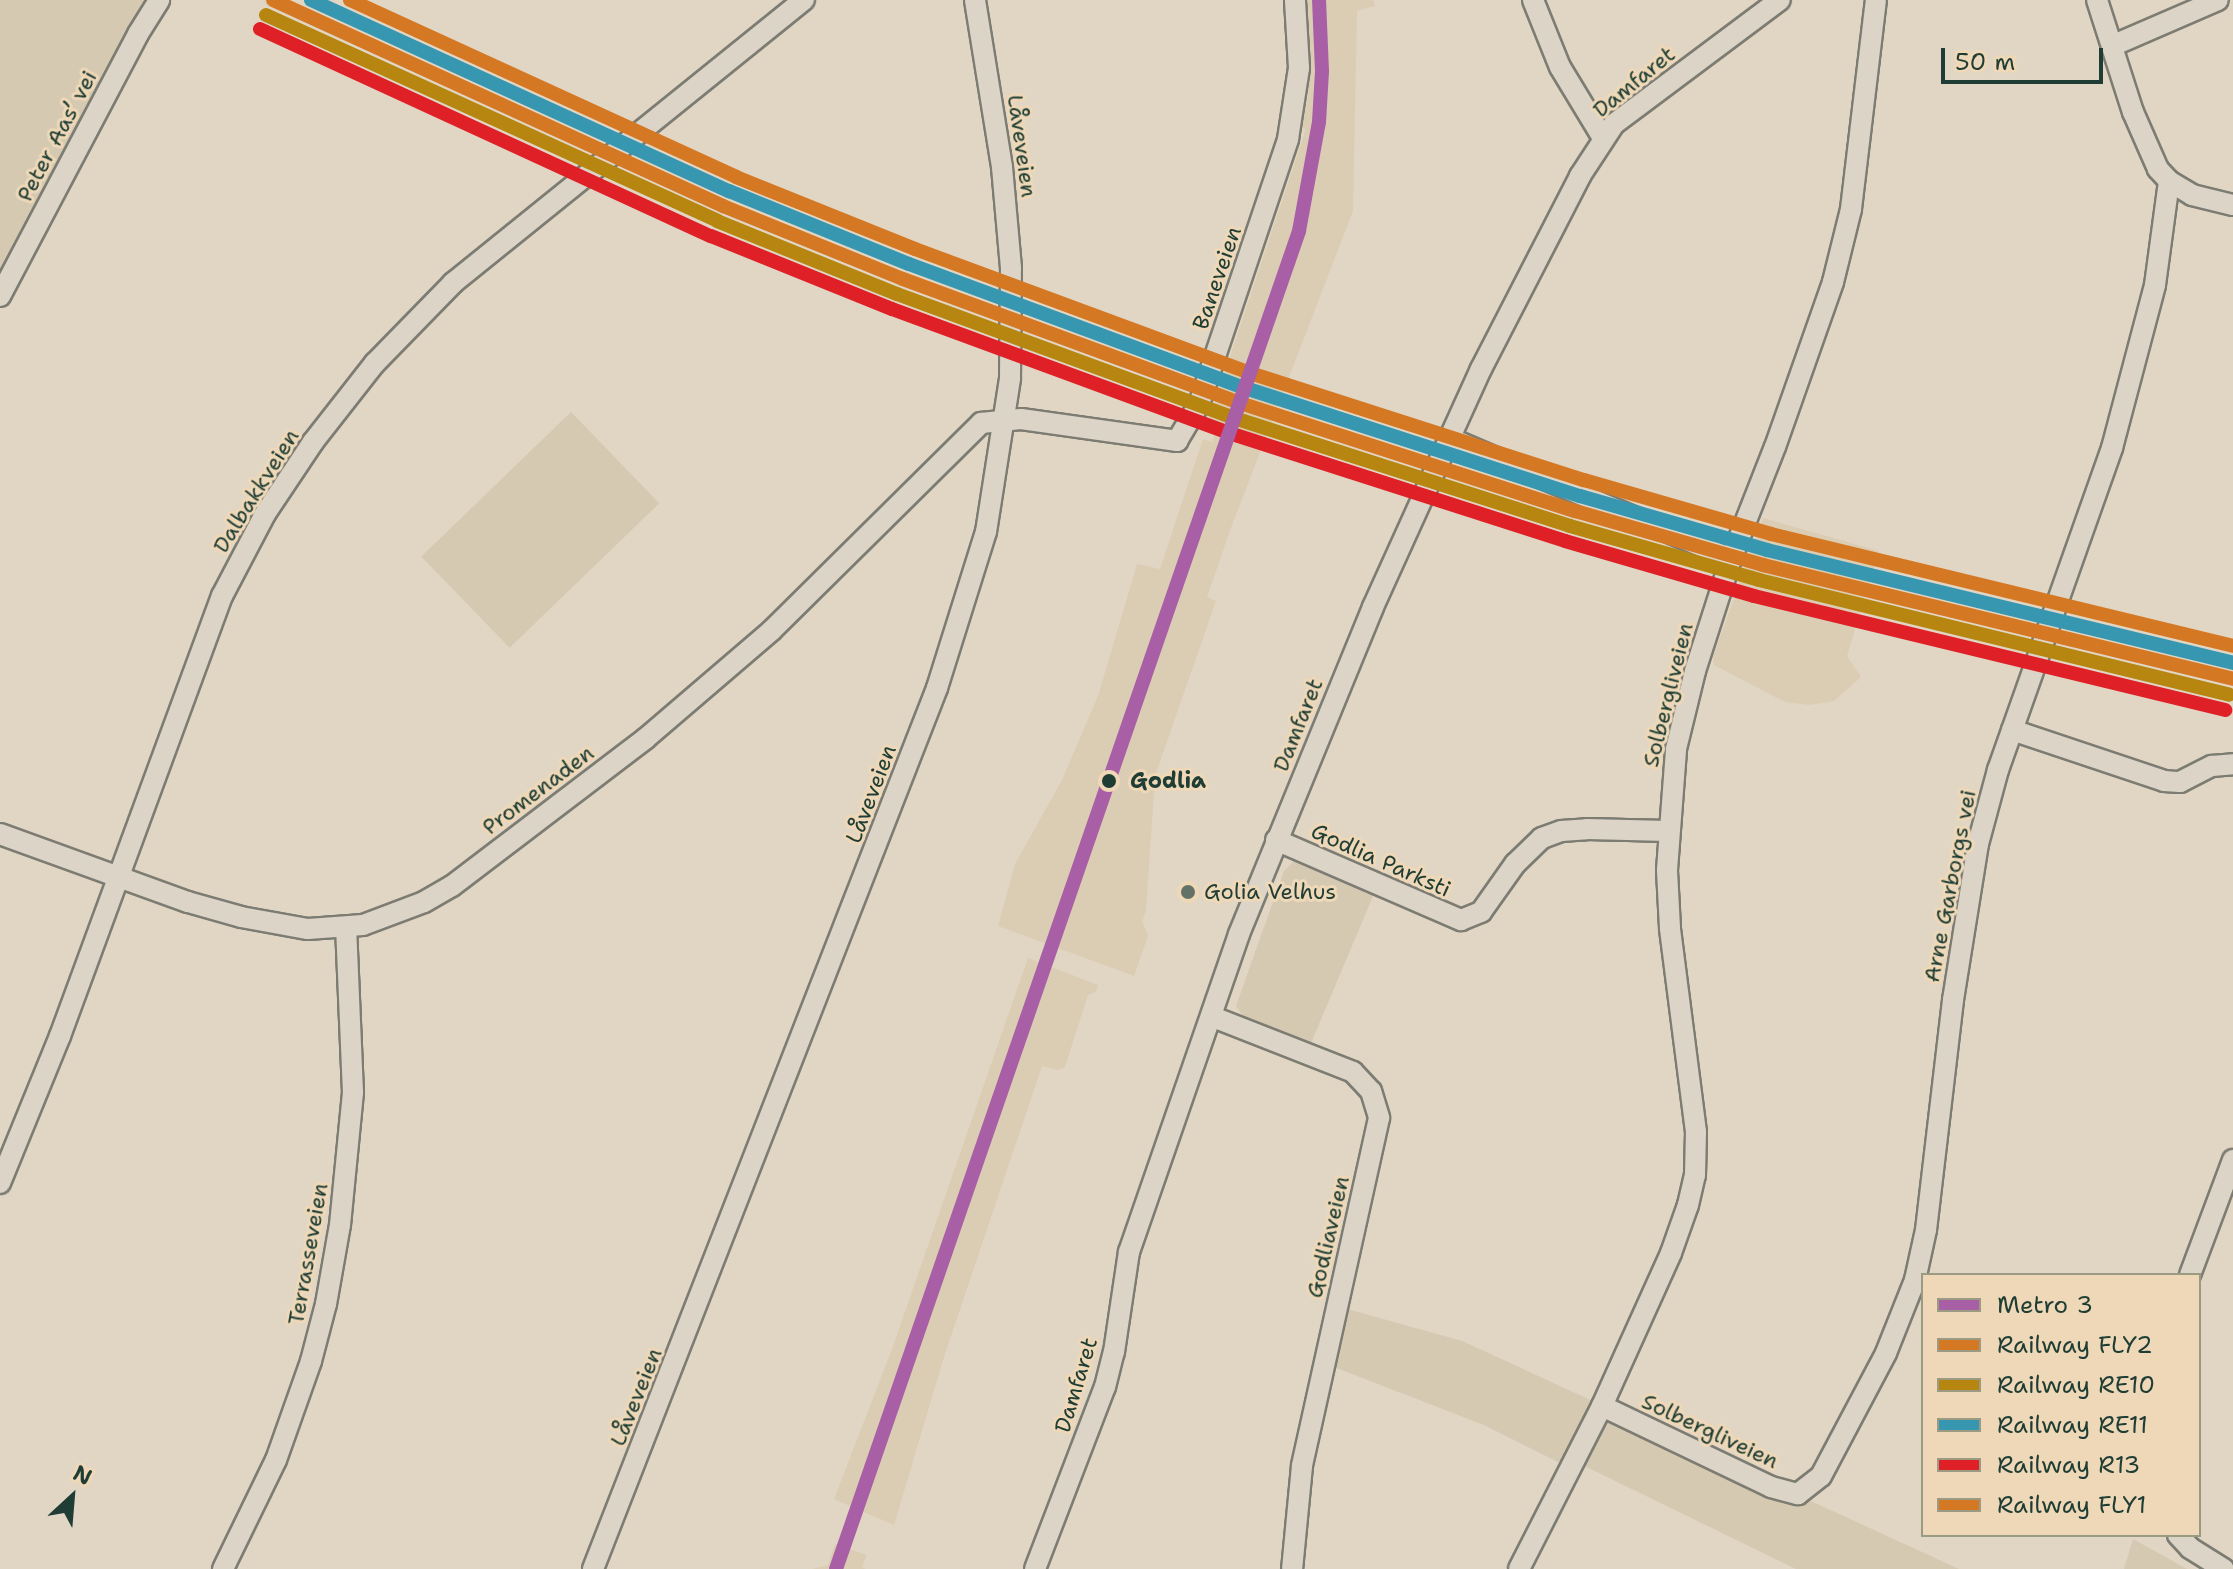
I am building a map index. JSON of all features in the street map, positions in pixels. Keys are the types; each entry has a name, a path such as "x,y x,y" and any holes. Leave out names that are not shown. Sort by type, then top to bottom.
{"street":[{"name":"Peter Aas’ vei","path":"0,296 159,0"},
{"name":"Dalbakkveien","path":"0,1183 60,1036 116,876 222,596 265,514 331,418 375,363 453,283 804,0"},
{"name":"Låveveien","path":"593,1569 937,688 986,532 1006,418 1011,337 1009,235 975,0"},
{"name":"Baneveien","path":"1006,418 1170,442 1177,441 1186,432 1240,290 1288,139 1299,68 1295,0"},
{"path":"1533,0 1570,88 1603,138"},
{"name":"Damfaret","path":"1035,1569 1105,1387 1114,1352 1129,1252 1213,1017 1239,934 1373,607 1449,438 1533,264 1603,138 1641,101 1780,0"},
{"name":"Solbergliveien","path":"1519,1569 1602,1406 1671,1253 1695,1175 1696,1132 1670,928 1668,831 1676,749 1695,671 1731,559 1797,389 1833,282 1851,209 1876,0"},
{"path":"2097,0 2146,146 2169,181 2192,195 2233,205"},
{"path":"2114,45 2218,0"},
{"name":"Arne Garborgs vei","path":"1798,1494 1821,1476 1838,1447 1886,1353 1915,1280 1926,1230 1966,910 1978,844 2012,730 2112,448 2155,285 2169,181"},
{"name":"Promenaden","path":"0,834 188,902 263,923 308,929 346,928 363,925 424,902 452,886 645,739 771,631 972,430 981,423 1006,418"},
{"path":"1449,438 1731,559"},
{"path":"2012,730 2164,781 2180,782 2212,766 2233,764"},
{"name":"Godlia Parksti","path":"1276,840 1461,920 1481,912 1515,864 1542,838 1561,831 1587,829 1668,831"},
{"name":"Terrasseveien","path":"223,1569 276,1460 311,1361 326,1304 340,1225 353,1093 346,928"},
{"name":"Godliaveien","path":"1213,1017 1353,1072 1371,1091 1379,1118 1304,1452 1292,1569"},
{"path":"2191,1273 2233,1160"},
{"name":"Solbergliveien","path":"1602,1406 1771,1487 1798,1494"},
{"path":"2181,1537 2218,1566"}],"shaded area":[{"path":"0,0 150,0 113,59 0,274"},
{"path":"1305,0 1373,0 1375,6 1357,11 1353,211 1232,525 1207,597 1216,601 1155,776 1146,911 1142,921 1148,936 1134,976 998,926 1015,864 1062,780 1098,696 1137,564 1160,569 1203,439 1212,442 1216,430 1217,423 1209,420 1304,135 1305,129 1301,128 1308,98 1310,55"},
{"path":"571,412 659,503 510,648 421,556"},
{"path":"1763,518 1879,551 1847,656 1861,677 1834,701 1810,705 1785,702 1714,665 1713,657"},
{"path":"1293,862 1306,862 1376,889 1311,1043 1245,1019 1236,1006 1284,871"},
{"path":"1028,958 1098,985 1096,992 1088,995 1065,1067 1058,1070 1042,1066 944,1357 894,1525 834,1499 892,1349"},
{"path":"1333,1305 1462,1341 1959,1569 1796,1569 1566,1457 1558,1462 1484,1425 1321,1362"},
{"path":"2133,1539 2187,1569 2124,1569"},
{"path":"835,1544 867,1555 862,1567 866,1569 812,1569 828,1565"}],"metro line":[{"name":"3","path":"836,1569 1299,231 1319,122 1322,71 1319,0"}],"rail line":[{"name":"FLY2","path":"273,0 723,206 903,279 1237,402 1575,511 1763,565 2233,679"},
{"name":"RE11","path":"311,0 729,191 909,264 1242,387 1580,496 1767,550 2233,663"},
{"name":"FLY1","path":"350,0 736,177 915,249 1247,372 1584,480 1771,534 2233,646"},
{"name":"RE10","path":"266,15 717,221 897,294 1231,417 1570,526 1759,580 2229,695"},
{"name":"R13","path":"260,29 711,236 892,309 1226,432 1565,541 1754,596 2225,710"}],"place":[{"name":"Godlia","path":"1109,781"},
{"name":"Golia Velhus","path":"1188,892"}]}
